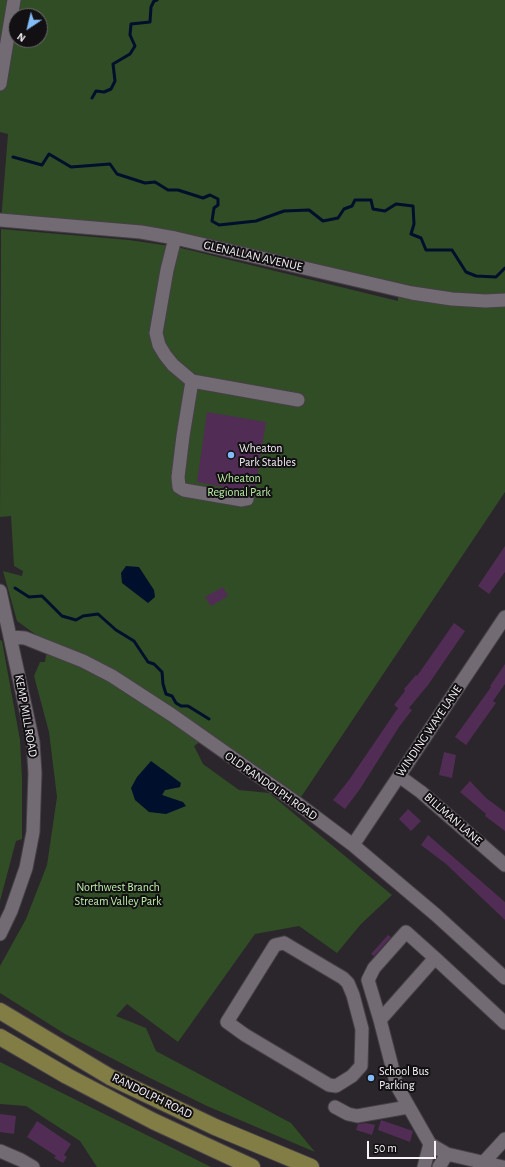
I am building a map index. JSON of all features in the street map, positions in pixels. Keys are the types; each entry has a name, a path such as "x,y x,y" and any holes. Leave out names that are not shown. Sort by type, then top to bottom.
{"main road":[{"name":"RANDOLPH ROAD","path":"0,1011 110,1076 215,1127 311,1167"},
{"name":"RANDOLPH ROAD","path":"0,1037 67,1076 154,1121 252,1167"}],"street":[{"path":"0,84 14,0"},
{"name":"GLENALLAN AVENUE","path":"0,220 141,232 175,238 412,293 452,299 486,301 505,300"},
{"path":"175,238 167,270 156,333 159,345 165,355 173,365 192,381 298,400"},
{"path":"192,381 183,436 178,477 179,487 184,490 242,500 247,499 248,492"},
{"name":"KEMP MILL ROAD","path":"0,590 33,742 35,798 33,832 26,868 11,910 0,934"},
{"name":"WINDING WAYE LANE","path":"352,845 505,617"},
{"name":"OLD RANDOLPH ROAD","path":"11,637 25,638 58,651 112,676 172,715 297,803 352,845 436,915 505,978"},
{"name":"BILLMAN LANE","path":"399,776 421,792 505,865"},
{"path":"503,1167 447,1154 430,1144 397,1086 368,980 374,968 406,932 505,1023"},
{"path":"284,943 343,978 348,983 362,1029 361,1066 352,1076 336,1086 329,1085 245,1035 227,1022 275,945 284,943"},
{"path":"362,1029 380,1023 435,958"},
{"path":"335,1107 348,1114 357,1116 408,1107"},
{"path":"483,1163 505,1139"},
{"path":"424,1167 430,1144"},
{"path":"0,1151 33,1167"},
{"path":"439,1167 447,1154"}],"green space":[{"path":"0,0 505,0 505,492 297,803 204,739 194,746 203,764 239,790 269,793 392,895 361,924 337,953 299,926 255,934 178,1042 127,1004 116,1016 146,1028 156,1051 291,1123 315,1152 207,1106 146,1076 65,1034 0,993 0,966 26,919 47,865 57,797 49,732 34,676 40,662 45,662 46,655 57,650 17,621 3,571 22,576 23,571 14,566 11,516 0,517 1,229 129,240 177,247 398,301 398,293 179,239 1,221 8,134 0,132","holes":["163,769 180,787 165,790 162,795 170,798 144,808"]},
{"path":"0,640 2,641 20,740 22,779 22,839 16,841 0,901"},
{"path":"0,1062 211,1167 97,1167 80,1141 26,1106 0,1104"}],"water":[{"path":"126,566 139,567 154,590 155,597 148,603 122,583 121,573"},
{"path":"151,761 181,783 180,787 165,790 162,795 183,802 186,806 166,814 149,812 135,800 131,788 137,777"}],"building":[{"name":"Wheaton Park Stables","path":"207,412 266,422 255,489 249,484 245,485 240,490 197,482"},
{"path":"505,546 505,572 489,594 478,586"},
{"path":"223,587 228,596 211,606 205,597"},
{"path":"454,623 465,631 428,685 409,708 412,710 399,727 360,789 345,809 333,800 349,780 398,708 394,705 405,691 404,689 416,675 417,676"},
{"path":"505,664 505,684 493,701 496,703 466,745 455,737 491,687 490,686"},
{"path":"444,752 456,755 452,778 439,775"},
{"path":"470,781 486,798 505,812 505,831 485,816 486,814 460,792"},
{"path":"408,809 421,821 411,831 399,819"},
{"path":"428,835 505,902 505,920 446,864 421,845"},
{"path":"388,935 391,937 374,956 371,954"},
{"path":"0,1114 16,1116 14,1134 0,1132"},
{"path":"381,1120 413,1131 410,1142 378,1130"},
{"path":"37,1121 71,1144 64,1155 67,1157 63,1163 54,1158 56,1156 27,1137"},
{"path":"366,1123 375,1125 372,1135 356,1130 358,1124"}],"waterway":[{"path":"92,98 96,91 104,92 111,89 115,81 113,64 130,54 135,46 130,35 131,24 150,22 151,7 154,1 157,0"},
{"path":"13,157 42,165 49,154 71,167 110,164 117,174 145,183 155,182 168,190 178,190 203,198 210,195 218,199 218,205 214,208 212,221 219,225 256,221 284,211 309,210 323,221 338,218 344,209 352,206 355,200 371,200 373,209 385,211 396,204 413,206 414,224 411,234 421,238 426,250 452,250 466,272 476,276 496,277 505,268"},
{"path":"15,588 29,597 42,596 62,616 76,620 83,616 98,614 116,630 134,641 148,662 154,664 162,672 166,694 172,696 176,703 181,706 188,706 209,719"}],"place":[{"name":"Wheaton Park Stables","path":"231,455"},
{"name":"School Bus Parking","path":"371,1078"}],"park label":[{"name":"Wheaton Regional Park","path":"239,485"},
{"name":"Northwest Branch Stream Valley Park","path":"118,894"}]}
